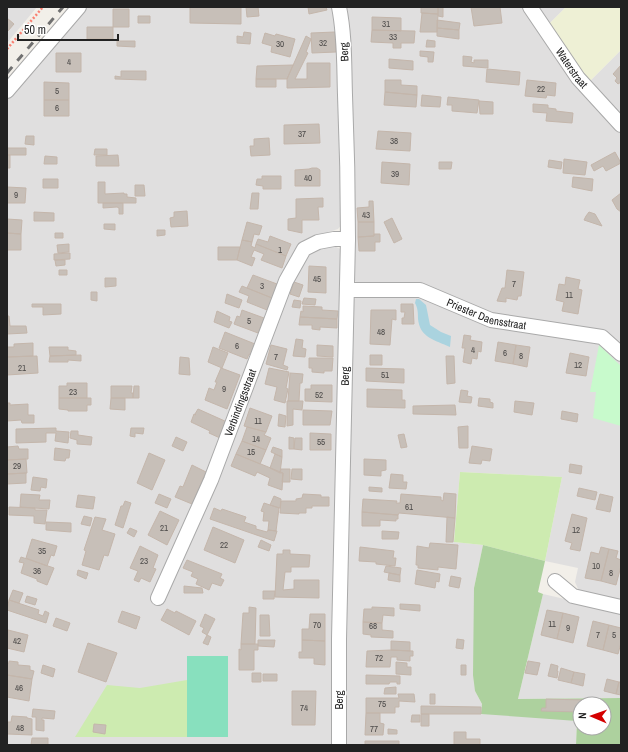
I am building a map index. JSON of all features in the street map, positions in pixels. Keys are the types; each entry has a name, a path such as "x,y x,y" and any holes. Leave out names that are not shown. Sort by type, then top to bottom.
{"street":[{"path":"7,91 79,7"},
{"name":"Berg","path":"339,7 342,19 344,53 348,178 348,290 339,639 339,745"},
{"name":"Waterstraat","path":"530,7 578,78 621,125"},
{"name":"Verbindingsstraat","path":"158,598 211,480 286,281 304,249 318,242 334,239 348,239"},
{"name":"Priester Daensstraat","path":"348,290 420,290 491,320 602,337 621,354"},
{"path":"555,581 574,596 621,607"}],"path":[{"path":"7,49 42,7"}],"shaded area":[{"path":"7,7 37,7 7,43"},
{"path":"82,7 333,7 336,25 343,223 338,229 311,238 299,265 312,251 327,246 336,247 343,250 334,745 7,745 7,100"},
{"path":"344,7 525,7 572,81 621,132 621,346 490,313 425,286 358,284 354,280"},
{"path":"534,7 566,7 547,26"},
{"path":"621,50 621,119 588,83"},
{"path":"359,296 418,296 498,327 596,343 604,347 621,363 621,601 579,591 575,582 578,568 545,561 562,477 460,472 454,542 483,545 474,588 475,691 482,704 572,720 572,736 576,736 576,745 344,745 352,305 354,299"},
{"path":"543,594 621,612 621,698 612,698 612,696 572,696 572,698 518,699"}],"green space":[{"path":"566,7 621,7 621,50 588,83 547,26"},
{"path":"599,345 621,366 621,426 593,418 596,392 590,392"},
{"path":"460,472 562,477 545,561 483,545 454,542"},
{"path":"483,545 545,561 538,592 543,594 518,699 572,698 572,721 481,714 482,704 475,691 473,675 474,588"},
{"path":"187,656 228,656 228,737 187,737"},
{"path":"187,680 187,737 75,737 107,685 140,688"},
{"path":"612,698 621,698 621,745 576,745 576,736 612,736"}],"water":[{"path":"416,299 419,299 426,305 430,325 451,336 450,347 429,338 422,330 419,325 415,303"}],"building":[{"path":"190,7 241,7 241,24 190,23"},
{"path":"246,7 258,7 259,16 247,17"},
{"path":"308,7 326,7 327,10 309,14"},
{"path":"421,7 438,7 438,14 421,13"},
{"path":"438,7 443,7 443,17 438,16"},
{"path":"471,7 500,7 502,23 474,26"},
{"path":"113,9 129,9 129,27 113,27"},
{"path":"422,13 438,14 437,32 420,32"},
{"path":"138,16 150,16 150,23 138,23"},
{"path":"372,17 401,18 401,31 372,30"},
{"path":"7,18 14,24 7,32"},
{"path":"437,20 460,23 459,30 437,28"},
{"path":"87,27 113,27 113,39 87,39"},
{"path":"437,28 459,30 459,39 437,36"},
{"path":"372,30 415,31 414,43 401,43 401,48 393,48 393,43 371,42"},
{"path":"244,32 251,33 250,44 237,43 237,36 243,37"},
{"path":"335,32 336,52 312,53 311,33"},
{"path":"265,33 295,39 290,57 271,52 272,46 262,43"},
{"path":"306,36 311,39 306,52 308,53 295,79 307,79 307,63 330,63 330,87 287,88 287,79"},
{"path":"427,40 435,41 435,47 426,47"},
{"path":"117,41 135,41 135,47 117,46"},
{"path":"420,51 434,52 433,62 428,62 428,57 420,56"},
{"path":"56,53 81,53 81,72 56,72"},
{"path":"463,56 472,57 471,62 474,63 474,60 488,60 488,68 463,66"},
{"path":"389,59 413,61 413,70 389,68"},
{"path":"293,65 287,79 256,79 257,66"},
{"path":"621,65 621,82 618,84 615,81 617,78 613,74"},
{"path":"487,69 520,72 519,85 486,82"},
{"path":"121,71 146,71 146,80 115,79 115,76 121,77"},
{"path":"256,79 276,79 276,87 256,87"},
{"path":"385,80 401,80 401,85 417,86 417,95 385,92"},
{"path":"527,80 556,83 555,96 547,95 546,98 525,96"},
{"path":"44,82 69,83 69,100 44,100"},
{"path":"385,92 417,95 416,107 384,105"},
{"path":"422,95 441,97 440,107 421,106"},
{"path":"448,97 479,100 477,113 452,111 452,105 447,105"},
{"path":"44,100 69,100 69,116 44,116"},
{"path":"479,101 493,102 493,114 480,114"},
{"path":"533,104 548,105 548,108 556,109 556,111 573,113 572,123 546,121 547,113 533,112"},
{"path":"319,124 320,143 284,144 284,125"},
{"path":"378,131 411,133 410,151 376,149"},
{"path":"26,136 34,136 34,145 25,144"},
{"path":"269,138 270,155 251,156 250,146 254,146 254,139"},
{"path":"7,148 26,148 26,155 7,155"},
{"path":"95,149 107,149 107,155 94,155"},
{"path":"615,152 621,163 606,171 603,166 594,171 591,165"},
{"path":"7,155 10,155 10,168 7,168"},
{"path":"118,155 119,166 96,166 96,156"},
{"path":"45,156 57,157 57,164 44,164"},
{"path":"564,159 587,162 585,175 563,173"},
{"path":"549,160 562,162 561,169 548,167"},
{"path":"382,162 410,164 409,185 381,183"},
{"path":"439,162 452,162 451,169 439,169"},
{"path":"317,168 320,170 320,186 295,186 295,170"},
{"path":"262,176 281,176 281,189 263,189 263,186 256,185 257,179 262,179"},
{"path":"573,177 593,179 592,191 572,187"},
{"path":"43,179 58,179 58,188 43,188"},
{"path":"98,182 105,182 105,194 124,193 127,194 127,197 136,198 136,203 98,203"},
{"path":"135,185 144,185 145,196 135,196"},
{"path":"7,187 26,188 25,203 7,203"},
{"path":"252,193 259,193 258,209 250,209"},
{"path":"621,193 621,212 617,209 612,200"},
{"path":"323,198 323,207 318,207 319,220 302,220 302,233 288,230 288,219 296,218 296,199"},
{"path":"369,201 373,201 374,222 358,222 357,208 369,207"},
{"path":"103,203 123,203 123,214 119,214 119,208 117,207 103,208"},
{"path":"187,211 188,226 171,227 170,218 174,217 174,212"},
{"path":"34,212 54,213 54,221 34,221"},
{"path":"589,212 595,214 602,226 584,220"},
{"path":"392,218 402,239 394,243 384,222"},
{"path":"7,219 22,220 21,234 7,233"},
{"path":"247,222 262,226 259,235 254,234 252,242 242,240"},
{"path":"358,222 374,222 374,236 358,237"},
{"path":"104,224 115,224 115,230 104,229"},
{"path":"157,230 165,230 165,235 157,236"},
{"path":"7,233 21,234 21,250 7,250"},
{"path":"55,233 63,233 63,238 55,238"},
{"path":"374,234 380,234 380,242 375,242 375,251 359,251 358,237 374,236"},
{"path":"270,236 291,244 286,256 256,244 258,239 268,242"},
{"path":"242,240 252,242 251,246 255,248 256,244 286,256 282,268 261,260 264,254 254,250 251,257 255,258 252,266 237,260"},
{"path":"69,244 69,252 58,253 57,245"},
{"path":"218,247 240,247 237,260 218,260"},
{"path":"70,253 70,259 54,260 54,254"},
{"path":"55,260 65,260 65,265 56,266"},
{"path":"309,266 326,267 326,293 308,292"},
{"path":"59,270 67,270 67,275 59,275"},
{"path":"507,270 524,272 521,296 518,296 517,300 506,298 506,302 497,301 502,288 505,288"},
{"path":"253,275 277,284 272,298 247,288"},
{"path":"566,277 580,280 578,289 582,290 578,314 562,311 564,302 556,300 559,284 565,285"},
{"path":"105,278 116,278 116,286 105,287"},
{"path":"294,282 303,285 299,297 290,294"},
{"path":"242,286 272,298 267,310 247,302 249,296 239,292"},
{"path":"91,292 97,292 97,301 91,300"},
{"path":"227,294 242,300 239,308 225,303"},
{"path":"304,298 316,299 315,305 302,304"},
{"path":"294,300 301,301 300,308 292,307"},
{"path":"32,304 61,304 61,314 43,315 43,307 32,307"},
{"path":"401,304 413,304 414,324 402,324 402,318 404,318 405,312 401,312"},
{"path":"303,306 322,307 322,310 338,311 337,319 300,317 301,311 303,312"},
{"path":"242,310 264,318 258,333 234,324 237,316 240,317"},
{"path":"371,310 396,310 396,320 392,319 390,345 370,344"},
{"path":"217,311 230,317 229,321 232,322 229,328 214,322"},
{"path":"7,316 9,316 10,326 26,326 27,333 7,334"},
{"path":"300,317 337,319 337,328 320,327 320,330 312,329 312,325 299,325"},
{"path":"225,332 255,344 251,355 249,354 247,359 219,348"},
{"path":"464,335 471,336 470,340 482,342 481,352 478,351 477,359 472,358 471,364 463,362 465,348 462,348"},
{"path":"296,339 303,340 302,348 306,349 305,357 293,356"},
{"path":"498,342 516,345 513,364 495,361"},
{"path":"33,343 33,356 7,357 7,347 14,347 14,344"},
{"path":"271,345 287,349 283,365 288,367 287,370 266,364"},
{"path":"317,345 333,346 333,357 317,356"},
{"path":"516,345 530,347 527,367 513,364"},
{"path":"49,347 68,347 68,350 76,351 76,355 50,356"},
{"path":"213,347 228,353 222,368 208,362"},
{"path":"570,353 589,357 586,376 566,373"},
{"path":"81,355 81,361 68,360 68,362 49,362 50,356"},
{"path":"370,355 382,355 382,365 370,365"},
{"path":"37,356 38,373 7,375 7,357"},
{"path":"446,356 454,356 455,383 447,384"},
{"path":"180,357 189,358 190,375 179,374"},
{"path":"309,358 333,358 332,371 324,371 324,373 312,372 312,368 309,368"},
{"path":"221,368 240,375 227,409 205,400 209,388 214,390 217,382 215,382"},
{"path":"269,368 289,372 285,403 274,400 277,387 265,384"},
{"path":"366,368 404,369 404,383 366,381"},
{"path":"290,373 303,374 302,383 300,383 299,401 288,401"},
{"path":"67,383 87,383 87,398 59,398 59,386 67,386"},
{"path":"311,385 332,385 332,402 305,401 305,389 311,389"},
{"path":"111,386 132,386 131,393 133,393 133,398 111,398"},
{"path":"134,386 139,386 139,398 133,398"},
{"path":"367,389 402,390 402,400 405,400 405,408 367,407"},
{"path":"461,390 468,391 467,396 472,397 471,403 459,402"},
{"path":"59,398 91,398 91,405 87,405 87,411 68,411 59,409"},
{"path":"111,398 125,398 125,410 110,409"},
{"path":"479,398 490,399 490,402 493,403 493,408 478,406"},
{"path":"287,401 303,401 302,410 293,409 293,425 287,426"},
{"path":"515,401 534,403 532,415 514,412"},
{"path":"7,403 10,403 10,405 28,404 28,415 34,415 34,423 22,423 21,420 7,421"},
{"path":"455,405 456,415 413,414 413,406"},
{"path":"250,408 272,416 266,432 244,426"},
{"path":"198,409 227,422 220,438 209,433 210,431 191,422"},
{"path":"303,410 332,411 330,425 303,425"},
{"path":"562,411 578,414 577,422 561,419"},
{"path":"279,414 286,416 285,427 278,426"},
{"path":"468,426 468,448 459,448 458,427"},
{"path":"247,427 266,432 264,435 271,438 266,450 242,441"},
{"path":"56,428 56,431 69,432 68,443 55,441 56,433 46,433 46,442 16,443 16,429"},
{"path":"131,428 144,428 143,434 135,433 135,437 130,436"},
{"path":"71,431 78,431 78,435 92,437 91,445 77,444 77,440 70,438"},
{"path":"310,433 331,434 331,450 310,450"},
{"path":"404,434 407,447 401,448 398,435"},
{"path":"176,437 187,442 183,451 172,446"},
{"path":"289,437 294,438 294,449 289,449"},
{"path":"295,438 302,438 302,450 294,449"},
{"path":"242,441 266,450 260,464 236,454"},
{"path":"18,446 19,449 28,449 28,459 7,460 7,447"},
{"path":"472,446 492,449 490,461 482,460 481,464 469,463"},
{"path":"273,447 282,450 282,457 271,452"},
{"path":"55,448 70,450 69,458 66,458 65,461 54,460"},
{"path":"149,453 165,460 152,490 137,483"},
{"path":"236,454 283,473 282,490 268,485 270,478 257,472 255,476 231,466"},
{"path":"275,454 282,457 280,473 270,468"},
{"path":"26,459 27,473 7,474 7,460"},
{"path":"364,459 386,460 386,470 381,471 381,476 364,475"},
{"path":"570,464 582,466 581,474 569,472"},
{"path":"192,465 206,472 192,504 175,497 180,486 183,487"},
{"path":"281,469 290,469 290,482 282,482 283,473 280,473"},
{"path":"292,469 302,469 302,480 291,479"},
{"path":"26,473 26,483 7,484 7,474"},
{"path":"391,474 403,475 403,482 407,482 406,489 389,488"},
{"path":"33,477 47,479 46,488 41,487 40,491 31,490"},
{"path":"369,487 382,488 382,492 369,491"},
{"path":"579,488 597,492 595,500 577,496"},
{"path":"444,493 456,494 455,518 399,513 398,515 362,512 363,499 397,501 396,503 400,503 401,494 441,497 441,500 443,501"},
{"path":"21,494 40,495 39,500 50,500 49,509 20,507"},
{"path":"159,494 171,499 167,508 155,503"},
{"path":"303,494 329,497 329,506 312,506 312,508 306,508 306,513 299,514 280,513 281,501 296,501 296,499 302,498"},
{"path":"600,494 613,497 610,512 596,509"},
{"path":"78,495 95,497 93,509 76,507"},
{"path":"274,496 281,499 280,508 270,505"},
{"path":"125,501 131,503 123,528 115,525 121,506 123,506"},
{"path":"264,503 279,508 276,531 268,530 269,521 263,521 264,512 261,511"},
{"path":"9,507 47,510 45,524 34,523 34,516 9,515"},
{"path":"214,508 221,511 222,509 246,517 244,522 256,526 256,529 267,532 268,530 277,531 274,541 210,519"},
{"path":"160,511 179,520 167,545 148,535"},
{"path":"362,512 398,515 398,519 396,519 396,521 380,520 380,526 362,526"},
{"path":"572,514 587,518 580,551 570,549 572,543 565,541"},
{"path":"84,516 92,518 90,526 81,524"},
{"path":"95,517 106,519 102,530 115,534 108,556 104,555 99,570 82,565 86,551 84,550"},
{"path":"447,517 455,518 453,542 446,542"},
{"path":"46,522 71,523 71,532 46,530"},
{"path":"213,527 244,540 235,563 204,550"},
{"path":"130,528 137,531 134,537 127,533"},
{"path":"382,531 399,532 398,539 382,539"},
{"path":"32,539 57,546 54,556 51,555 47,566 26,558"},
{"path":"261,540 271,545 269,551 258,547"},
{"path":"430,543 458,545 456,569 438,567 438,570 418,568 418,565 416,565 417,546 429,548"},
{"path":"140,546 158,555 153,568 156,569 150,582 141,578 139,582 134,580 138,571 130,568"},
{"path":"360,547 394,551 393,558 396,558 395,566 376,564 376,562 359,561"},
{"path":"601,547 609,549 601,581 585,578 591,552 599,554"},
{"path":"609,549 618,551 616,558 621,560 616,585 601,581"},
{"path":"283,550 290,550 290,554 310,555 309,567 291,567 291,572 285,572 283,590 294,589 294,580 319,580 319,598 275,597 277,554 283,554"},
{"path":"21,557 54,568 47,585 37,581 37,579 21,573 24,563 19,562"},
{"path":"187,560 222,574 220,578 224,580 221,586 212,583 209,590 196,584 198,579 191,576 193,572 183,568"},
{"path":"386,566 401,568 400,575 384,572"},
{"path":"78,570 88,573 86,579 77,575"},
{"path":"417,570 440,574 439,582 436,581 435,588 415,584"},
{"path":"389,573 400,575 400,582 388,580"},
{"path":"451,576 461,578 459,588 449,586"},
{"path":"184,586 202,588 203,593 184,593"},
{"path":"13,590 23,593 19,603 9,600"},
{"path":"263,591 275,591 274,599 263,599"},
{"path":"27,596 37,599 35,605 25,602"},
{"path":"9,600 39,610 38,614 43,616 45,611 49,613 46,623 7,610"},
{"path":"400,604 420,605 420,611 400,609"},
{"path":"249,607 256,608 255,644 241,644 243,613 249,613"},
{"path":"372,607 394,608 394,616 383,615 382,623 363,622 364,609 372,609"},
{"path":"167,609 175,613 176,611 196,621 189,635 161,620"},
{"path":"547,610 563,613 557,639 541,635"},
{"path":"122,611 140,617 136,629 118,622"},
{"path":"563,613 579,617 573,643 557,639"},
{"path":"205,614 215,619 207,635 202,632 204,628 200,626"},
{"path":"310,614 325,614 325,641 302,640 302,629 309,629"},
{"path":"260,615 269,615 270,636 260,636"},
{"path":"56,618 70,623 67,631 53,626"},
{"path":"593,621 609,625 603,650 587,646"},
{"path":"363,622 382,623 382,630 393,631 393,638 371,637 371,635 363,634"},
{"path":"609,625 621,628 621,643 618,654 603,650"},
{"path":"8,630 28,635 24,652 7,648"},
{"path":"207,635 211,637 208,645 203,643"},
{"path":"457,639 464,640 463,649 456,648"},
{"path":"258,640 275,640 274,647 258,646"},
{"path":"302,640 325,641 325,665 314,664 314,658 299,658 299,652 302,652"},
{"path":"391,641 410,642 410,651 391,650"},
{"path":"88,643 117,653 106,682 78,672"},
{"path":"241,644 258,644 258,650 254,650 254,670 239,670 239,649 241,650"},
{"path":"367,651 413,651 413,656 410,656 410,661 397,660 397,657 391,657 390,667 366,667"},
{"path":"9,661 18,662 18,665 30,666 30,670 34,671 32,679 7,675 7,663 9,663"},
{"path":"528,661 540,663 537,675 525,673"},
{"path":"396,662 407,663 407,667 411,667 411,675 396,674"},
{"path":"551,664 558,666 557,678 548,676"},
{"path":"43,665 55,669 53,677 41,673"},
{"path":"461,665 466,665 466,675 461,675"},
{"path":"561,668 574,672 571,683 558,680"},
{"path":"574,672 585,674 583,686 571,683"},
{"path":"252,673 261,673 261,682 252,682"},
{"path":"263,674 277,674 277,681 263,681"},
{"path":"7,675 32,679 29,701 7,697"},
{"path":"366,675 400,676 400,684 397,684 397,682 390,682 389,684 366,684"},
{"path":"607,679 619,682 616,694 604,691"},
{"path":"619,682 621,682 621,695 616,694"},
{"path":"396,687 396,694 384,694 385,688"},
{"path":"292,691 316,691 315,725 292,725"},
{"path":"398,694 414,694 415,702 399,701 399,707 395,707 395,713 366,713 366,698 399,698"},
{"path":"430,694 435,694 435,704 430,704"},
{"path":"546,699 572,700 572,712 541,711 542,708 546,708"},
{"path":"421,706 481,707 481,714 421,714"},
{"path":"33,709 55,711 54,719 42,718 42,720 44,720 44,731 36,730 36,717 32,717"},
{"path":"366,713 380,713 380,723 384,724 383,735 365,735"},
{"path":"421,714 429,714 429,726 421,726"},
{"path":"412,715 420,715 420,722 411,722"},
{"path":"12,716 27,717 32,719 32,735 7,734 7,722 11,722"},
{"path":"94,724 106,725 105,734 93,732"},
{"path":"388,729 397,730 397,734 388,734"},
{"path":"454,732 466,732 466,739 480,739 480,745 454,745"},
{"path":"32,738 48,738 48,745 31,745"},
{"path":"365,741 399,741 399,745 365,745"}],"railway":[{"path":"7,73 63,7"}]}
